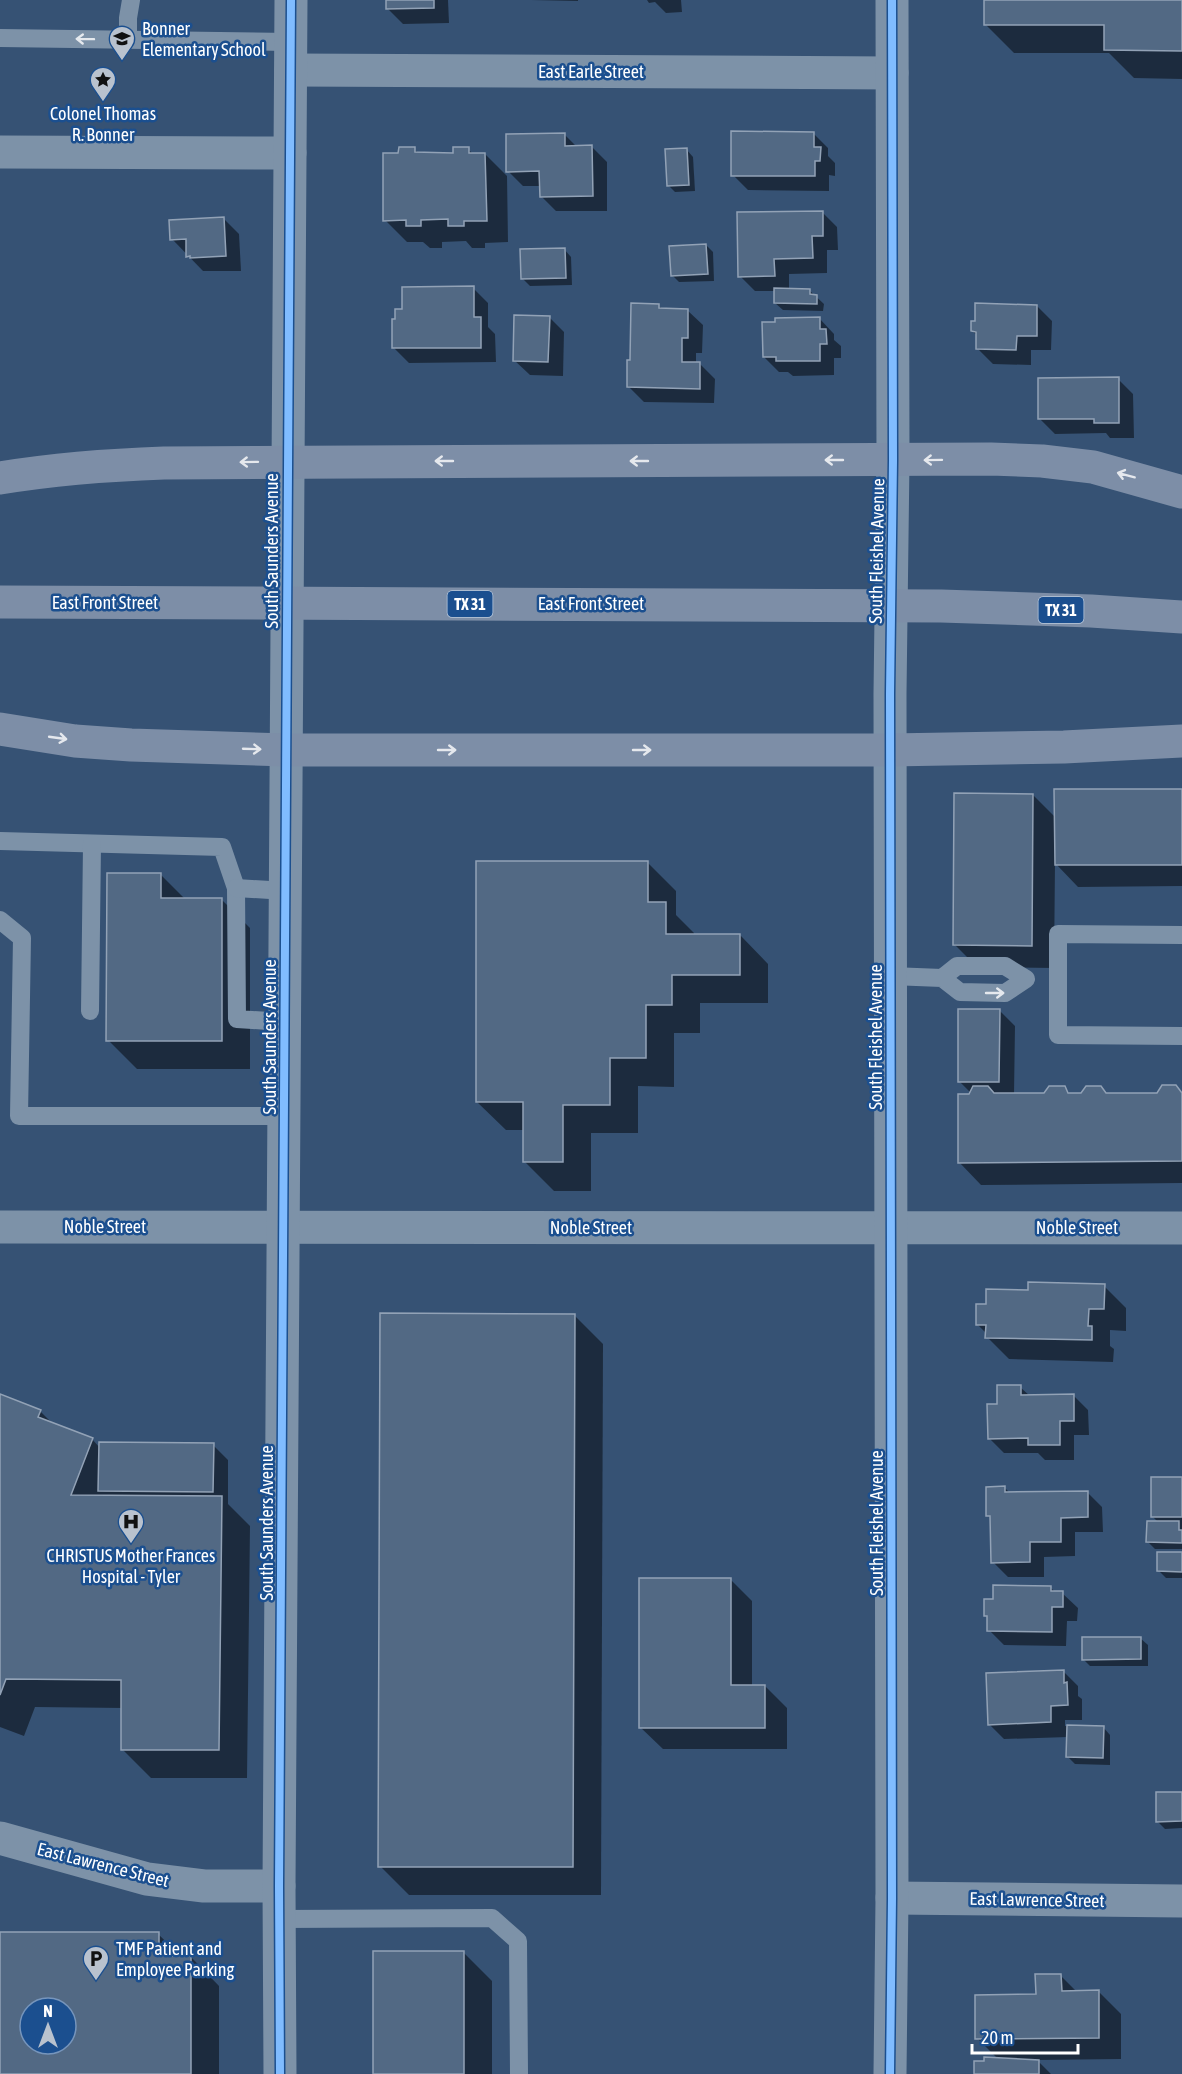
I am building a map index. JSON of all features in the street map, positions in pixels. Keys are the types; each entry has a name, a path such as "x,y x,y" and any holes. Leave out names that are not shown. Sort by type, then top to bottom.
{"main road":[{"path":"0,478 103,465 288,461 991,459 1093,466 1182,492"},
{"name":"East Front Street","path":"0,602 929,605 1182,616"},
{"path":"0,729 87,742 287,750 890,750 1064,747 1182,741"}],"street":[{"name":"South Saunders Avenue","path":"279,2074 291,0"},
{"name":"South Fleishel Avenue","path":"890,2074 892,1898 890,694 893,460 892,0"},
{"name":"East Earle Street","path":"291,56 892,73"},
{"path":"0,152 290,153"},
{"name":"Noble Street","path":"0,1227 1182,1228"},
{"name":"East Lawrence Street","path":"0,1838 147,1879 204,1886 279,1886"},
{"name":"East Lawrence Street","path":"892,1898 1182,1901"}],"lane":[{"path":"128,40 131,0"},
{"path":"0,38 128,40 291,56"},
{"path":"0,841 222,847 236,888 237,1019 285,1022"},
{"path":"90,1011 92,844"},
{"path":"236,888 286,891"},
{"path":"0,920 22,938 19,1116 285,1116"},
{"path":"1182,934 1058,934 1058,1035 1182,1036"},
{"path":"942,978 957,966 1005,966 1026,979 1058,979"},
{"path":"891,976 942,978 960,992 1005,993 1026,979"},
{"path":"279,1919 492,1918 518,1941 519,2074"}],"building":[{"path":"386,0 434,0 434,8 386,9"},
{"path":"984,0 1182,0 1182,51 1104,50 1104,25 984,25"},
{"path":"731,131 814,132 814,147 821,147 820,161 815,161 815,176 731,176"},
{"path":"565,133 565,146 592,145 593,196 540,197 539,171 506,172 506,134"},
{"path":"399,147 415,147 415,152 453,153 453,147 469,147 469,153 485,153 487,221 464,221 464,226 448,226 448,219 421,220 421,226 406,226 406,220 383,221 383,153 398,153"},
{"path":"687,148 689,185 667,186 665,149"},
{"path":"823,211 823,236 812,236 813,258 774,259 775,276 738,277 737,212"},
{"path":"224,217 226,256 186,257 186,239 170,240 169,220"},
{"path":"706,244 708,274 671,276 669,246"},
{"path":"565,248 566,278 521,279 520,249"},
{"path":"474,286 474,317 481,317 481,348 392,348 392,319 395,319 395,309 402,309 402,287"},
{"path":"774,288 810,289 810,294 817,295 817,304 774,303"},
{"path":"631,303 659,304 659,308 688,309 688,338 682,338 682,362 700,362 700,389 627,387"},
{"path":"975,303 1037,305 1037,336 1017,336 1016,350 976,349 976,332 971,331 971,321 975,321"},
{"path":"514,315 550,316 548,362 513,361"},
{"path":"820,317 820,329 826,329 827,344 820,344 820,361 776,361 776,357 763,357 762,322 775,322 775,318"},
{"path":"1119,377 1119,423 1094,423 1094,419 1038,419 1038,378"},
{"path":"1054,789 1182,789 1182,865 1055,865"},
{"path":"954,793 1033,794 1032,946 953,945"},
{"path":"476,861 648,861 648,902 666,902 666,934 740,934 740,975 672,975 672,1005 646,1005 646,1058 610,1058 610,1105 563,1105 563,1162 523,1162 523,1102 476,1102"},
{"path":"107,873 161,873 161,898 222,898 222,1041 106,1041"},
{"path":"958,1009 1000,1009 999,1082 958,1082"},
{"path":"1162,1085 1176,1085 1182,1093 1182,1161 958,1163 958,1094 969,1094 973,1086 988,1086 994,1093 1044,1093 1049,1086 1065,1086 1068,1093 1081,1093 1086,1086 1101,1086 1106,1093 1157,1093"},
{"path":"1028,1282 1105,1284 1104,1309 1089,1309 1088,1326 1092,1326 1092,1340 985,1338 986,1325 976,1325 976,1304 986,1304 986,1289 1028,1290"},
{"path":"380,1313 575,1314 573,1867 378,1867"},
{"path":"997,1385 1021,1385 1021,1395 1074,1394 1074,1421 1060,1421 1060,1445 1028,1445 1028,1438 988,1439 987,1404 997,1404"},
{"path":"0,1394 41,1410 38,1417 93,1438 71,1495 222,1496 219,1750 121,1750 121,1680 6,1679 0,1695"},
{"path":"99,1442 214,1443 213,1492 98,1491"},
{"path":"1151,1477 1182,1477 1182,1517 1151,1517"},
{"path":"1005,1486 1005,1492 1088,1491 1088,1517 1061,1518 1061,1542 1030,1542 1030,1562 991,1563 990,1516 986,1516 986,1487"},
{"path":"1147,1521 1179,1521 1182,1543 1146,1542"},
{"path":"1157,1552 1182,1552 1182,1572 1157,1571"},
{"path":"639,1578 731,1578 731,1685 765,1685 765,1728 639,1728"},
{"path":"993,1585 1051,1586 1051,1591 1063,1591 1063,1607 1052,1607 1052,1632 987,1631 984,1599 993,1599"},
{"path":"1082,1637 1141,1637 1141,1659 1082,1660"},
{"path":"1064,1670 1068,1705 1051,1706 1051,1722 988,1725 986,1673"},
{"path":"1067,1725 1104,1726 1103,1758 1066,1757"},
{"path":"1156,1792 1182,1792 1182,1821 1156,1822"},
{"name":"TMF Patient and Employee Parking","path":"0,1932 159,1932 159,1956 191,1956 191,2074 0,2074"},
{"path":"373,1951 464,1951 464,2074 373,2074"},
{"path":"1035,1974 1061,1974 1062,1991 1099,1990 1099,2038 975,2039 975,1995 1036,1994"},
{"path":"984,2057 1039,2060 1039,2074 974,2074 974,2061 984,2061"}],"cycle path":[{"path":"280,2074 279,1886 291,0"},
{"path":"890,2074 892,1898 890,694 893,460 892,0"}],"place":[{"name":"Bonner Elementary School","path":"122,62"},
{"name":"Colonel Thomas R. Bonner","path":"103,103"},
{"name":"CHRISTUS Mother Frances Hospital - Tyler","path":"131,1545"},
{"name":"TMF Patient and Employee Parking","path":"96,1982"}]}
